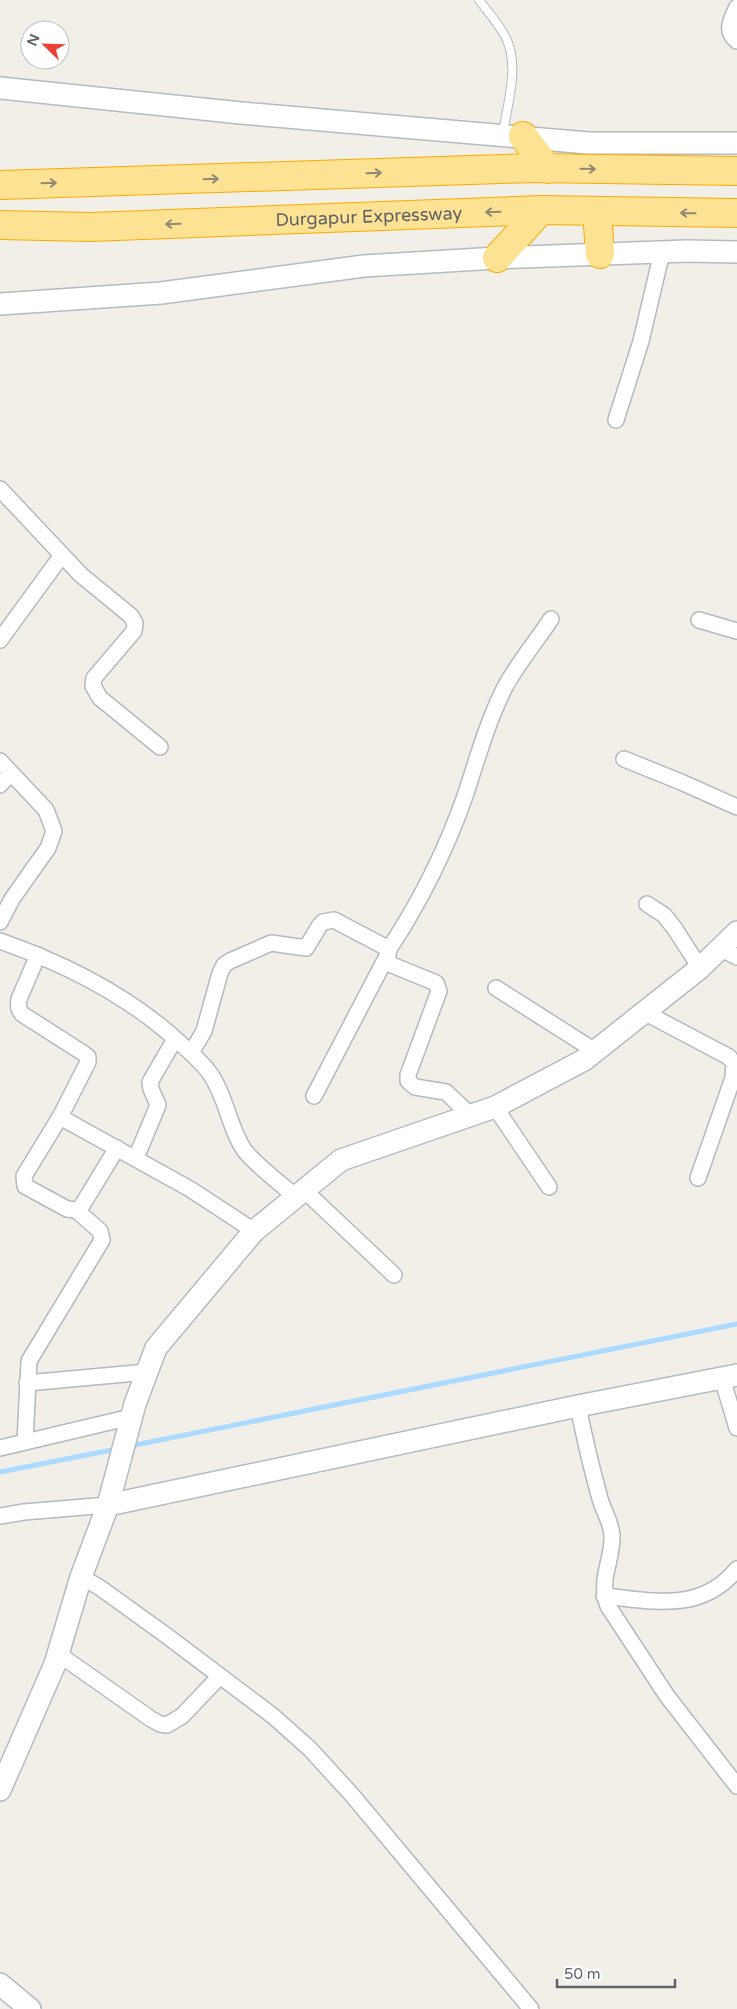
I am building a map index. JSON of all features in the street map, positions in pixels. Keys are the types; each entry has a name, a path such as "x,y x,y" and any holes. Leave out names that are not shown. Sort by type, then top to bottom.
{"highway":[{"path":"513,135 548,169"},
{"path":"0,185 548,169 737,170"},
{"path":"497,258 542,210"},
{"name":"Durgapur Expressway","path":"0,225 100,226 542,210 737,214"},
{"path":"597,211 600,254"}],"street":[{"path":"737,7 729,28 730,34 737,41"},
{"path":"0,88 241,113 513,135 588,143 737,143"},
{"path":"616,420 641,341 662,252"},
{"path":"0,304 160,293 364,266 600,254 737,252"},
{"path":"0,490 92,585 131,616 135,623 131,635 94,678 93,686 100,698 160,747"},
{"path":"0,640 6,635 62,555"},
{"path":"314,1096 388,953 414,911 438,860 501,695 509,680 551,619"},
{"path":"699,620 737,630"},
{"path":"624,760 681,782 737,807"},
{"path":"0,761 46,810 54,831 48,848 12,899 0,922"},
{"path":"0,785 12,773"},
{"path":"647,904 664,915 700,968"},
{"path":"190,1053 204,1031 220,973 224,965 230,961 271,942 306,948 320,925 329,920 339,921 388,953"},
{"path":"0,1790 58,1653 81,1577 109,1498 130,1422 156,1348 254,1231 341,1160 495,1107 584,1060 700,968 729,953 737,932"},
{"path":"0,941 56,962 104,987 148,1016 211,1074 221,1091 238,1138 246,1152 300,1194 394,1275"},
{"path":"388,953 387,961 392,965 436,983 439,990 408,1074 408,1081 415,1087 446,1092 470,1115"},
{"path":"38,955 19,999 19,1011 83,1053 88,1057 88,1062 60,1117 24,1176 24,1182 30,1190 72,1211 76,1210 80,1207 117,1148"},
{"path":"496,988 595,1051"},
{"path":"644,1012 729,1058 736,1065 698,1178"},
{"path":"136,1158 158,1105 150,1082 175,1039"},
{"path":"495,1107 549,1187"},
{"path":"60,1117 190,1189 254,1231"},
{"path":"25,1442 27,1384 30,1361 102,1240 100,1231 76,1210"},
{"path":"27,1384 147,1372"},
{"path":"0,1516 109,1498 730,1376 737,1428"},
{"path":"578,1406 599,1498 612,1534 604,1580 604,1596 608,1606 652,1675 712,1756 737,1786"},
{"path":"0,1448 130,1422"},
{"path":"604,1596 683,1602 720,1587 737,1570"},
{"path":"81,1577 129,1608 220,1676 273,1716 310,1749 352,1795 530,2009"},
{"path":"58,1653 160,1724 167,1725 174,1722 220,1676"},
{"path":"0,1984 30,2009"}],"lane":[{"path":"478,0 507,40 513,61 513,135"}],"waterway":[{"path":"130,1446 737,1324"},
{"path":"0,1472 117,1449"}]}
